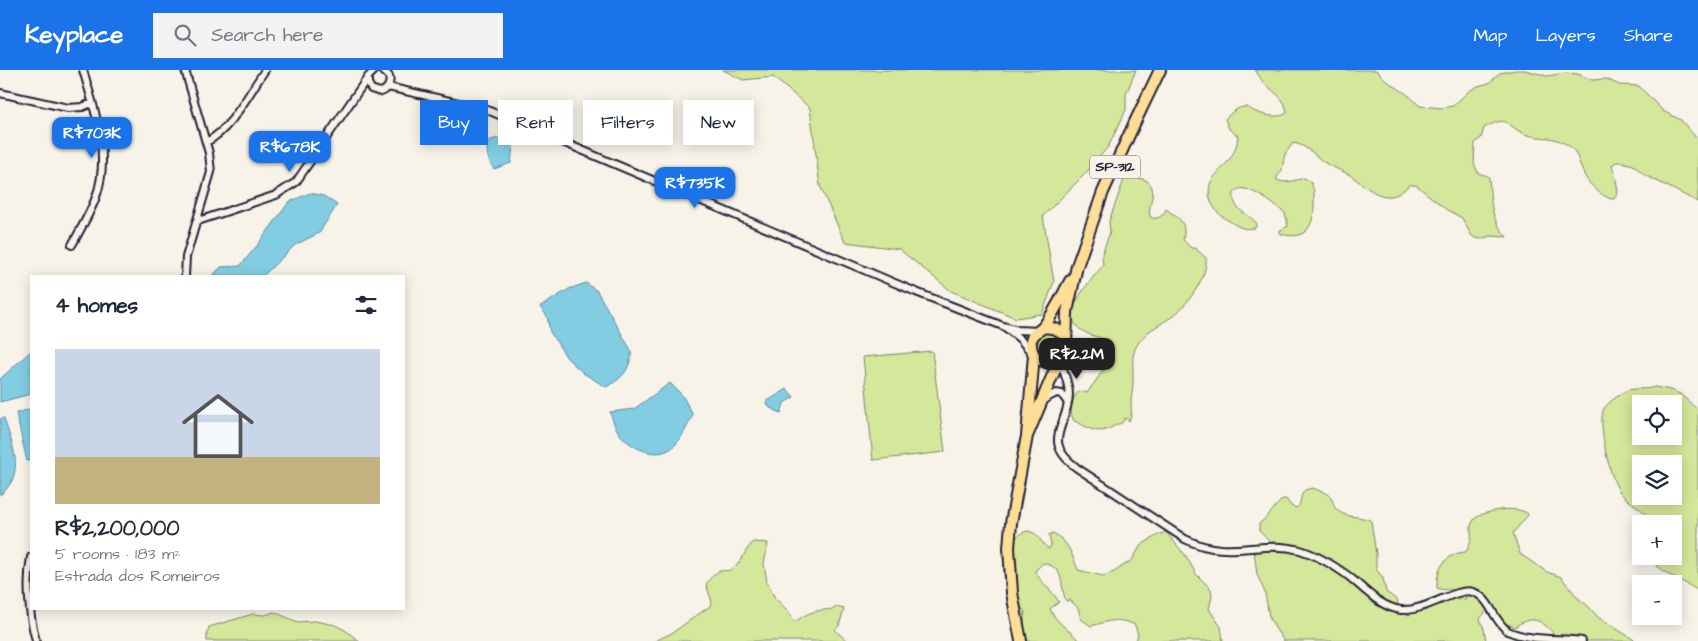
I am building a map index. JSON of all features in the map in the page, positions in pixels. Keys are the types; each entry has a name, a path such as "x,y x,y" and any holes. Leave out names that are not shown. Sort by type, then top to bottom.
{"main road":[{"name":"SP-312","path":"1027,436 1060,358 1066,350 1067,312 1077,266 1103,192 1160,70"},
{"name":"SP-312","path":"1021,641 1012,593 1009,548 1011,523 1027,436 1034,356 1031,340 1059,302 1077,266"},
{"path":"1040,329 1048,327 1059,330 1066,339"},
{"path":"1034,356 1047,362 1060,358"}],"street":[{"path":"72,245 96,197 101,180 101,136 82,70"},
{"path":"185,70 206,142 211,172 186,257 185,275"},
{"path":"206,142 216,138 227,127 265,70"},
{"path":"369,86 374,91 380,92 388,87 390,80 385,71"},
{"path":"198,221 276,194 292,186 304,172 372,72"},
{"path":"356,93 369,86 372,72"},
{"path":"388,87 485,109 916,292 1003,326 1018,330 1040,329"},
{"path":"0,93 68,108 82,107 92,103"},
{"path":"1003,326 1020,338 1034,356"},
{"path":"1060,358 1068,390 1068,404 1058,435 1058,443 1063,455 1077,468 1194,544 1204,548 1227,551 1272,547 1301,550 1332,565 1377,600 1402,610 1423,607 1460,592 1474,592 1485,600 1501,625 1514,635 1532,640 1582,641"},
{"path":"1043,400 1056,393 1064,396 1068,404"},
{"path":"30,562 28,571 30,598"},
{"path":"31,610 36,641"}],"green space":[{"path":"723,70 1136,70 1126,94 1126,110 1108,147 1084,175 1043,216 1054,282 1042,314 1016,318 951,291 899,249 845,242 820,186 810,108 773,77 743,80"},
{"path":"1255,70 1376,70 1387,81 1408,95 1420,106 1442,108 1453,106 1469,91 1489,83 1500,73 1515,70 1525,70 1547,76 1566,73 1578,74 1592,80 1607,79 1619,85 1639,86 1663,111 1681,120 1698,140 1698,202 1645,175 1633,165 1622,162 1616,162 1612,165 1618,193 1614,199 1608,198 1597,191 1588,181 1572,148 1557,140 1525,134 1502,121 1484,128 1481,138 1475,143 1474,163 1478,173 1489,178 1494,216 1507,237 1490,236 1482,239 1475,238 1471,235 1462,218 1447,210 1416,185 1409,185 1394,196 1379,194 1371,191 1350,175 1325,163 1305,147 1293,143 1285,154 1282,170 1276,179 1286,182 1305,178 1313,186 1314,207 1308,228 1304,233 1298,235 1281,234 1279,231 1288,226 1285,213 1260,195 1245,189 1239,189 1234,193 1234,202 1239,209 1257,224 1255,228 1246,229 1234,224 1214,208 1210,198 1209,187 1213,178 1226,164 1235,149 1238,136 1229,129 1225,119 1228,116 1241,107 1248,107 1256,112 1273,116 1287,113 1285,104"},
{"path":"1132,176 1145,180 1151,185 1151,218 1164,214 1166,209 1179,218 1184,229 1183,240 1191,248 1196,248 1206,258 1206,266 1200,283 1189,300 1170,318 1148,333 1135,349 1129,421 1125,418 1122,423 1106,430 1096,431 1074,421 1072,417 1071,409 1074,398 1079,391 1087,393 1102,372 1103,349 1101,338 1085,332 1076,325 1073,316 1074,306 1079,296 1103,265 1102,254 1110,232 1109,221 1125,177"},
{"path":"1044,331 1060,334 1060,347 1054,359 1039,354 1038,342"},
{"path":"932,351 945,452 873,460 863,357"},
{"path":"1655,387 1670,390 1681,395 1632,395 1632,445 1682,445 1682,396 1698,410 1698,591 1682,581 1682,575 1670,575 1656,565 1682,565 1682,515 1647,515 1635,505 1682,505 1682,455 1632,455 1632,503 1620,492 1612,476 1602,429 1603,411 1611,401 1622,393 1634,389"},
{"path":"1313,488 1329,496 1338,511 1371,521 1376,554 1376,569 1383,578 1386,592 1397,600 1399,610 1404,612 1437,605 1450,599 1466,599 1464,594 1458,590 1437,588 1440,568 1453,555 1466,552 1471,540 1472,524 1477,517 1499,510 1516,510 1528,514 1513,533 1520,554 1547,572 1561,577 1578,598 1599,618 1636,641 1551,641 1553,633 1540,622 1530,620 1520,623 1515,627 1504,623 1487,610 1480,619 1486,641 1284,641 1269,616 1265,593 1257,574 1254,551 1271,543 1259,531 1259,524 1283,499 1286,499 1291,506 1297,508 1305,490"},
{"path":"1027,531 1034,533 1049,549 1051,545 1049,535 1053,533 1066,544 1078,570 1103,576 1114,572 1132,560 1141,545 1166,532 1186,556 1196,574 1211,589 1212,596 1209,609 1221,627 1223,641 1136,641 1138,635 1135,625 1123,621 1113,621 1091,626 1081,619 1078,608 1070,600 1066,601 1059,572 1050,565 1043,563 1035,571 1059,602 1050,609 1059,622 1079,641 1024,641 1022,633 1025,612 1014,597 1006,581 1003,564 1011,543 1019,535"},
{"path":"753,542 768,543 764,564 767,582 775,598 788,611 795,622 805,615 820,610 837,607 844,609 839,626 835,630 847,641 655,641 672,633 710,606 712,602 706,584 718,572 734,568"},
{"path":"274,612 298,622 315,621 335,625 359,641 207,641 209,627 253,614 265,615"}],"water":[{"path":"498,138 498,145 512,145 511,163 494,169 488,159 488,141"},
{"path":"310,193 324,196 337,205 319,233 295,245 264,275 213,275 221,267 240,266 289,202"},
{"path":"586,283 597,291 632,352 627,369 617,380 606,387 583,373 567,358 550,332 547,316 540,307 569,289"},
{"path":"30,352 30,394 0,402 0,379"},
{"path":"670,383 682,395 693,415 675,445 660,453 643,451 622,436 614,424 610,412 634,409"},
{"path":"787,389 794,397 784,403 781,413 770,408 766,402"},
{"path":"30,409 30,460 27,461 16,413"},
{"path":"4,418 13,449 15,469 8,487 0,495 0,419"}]}
